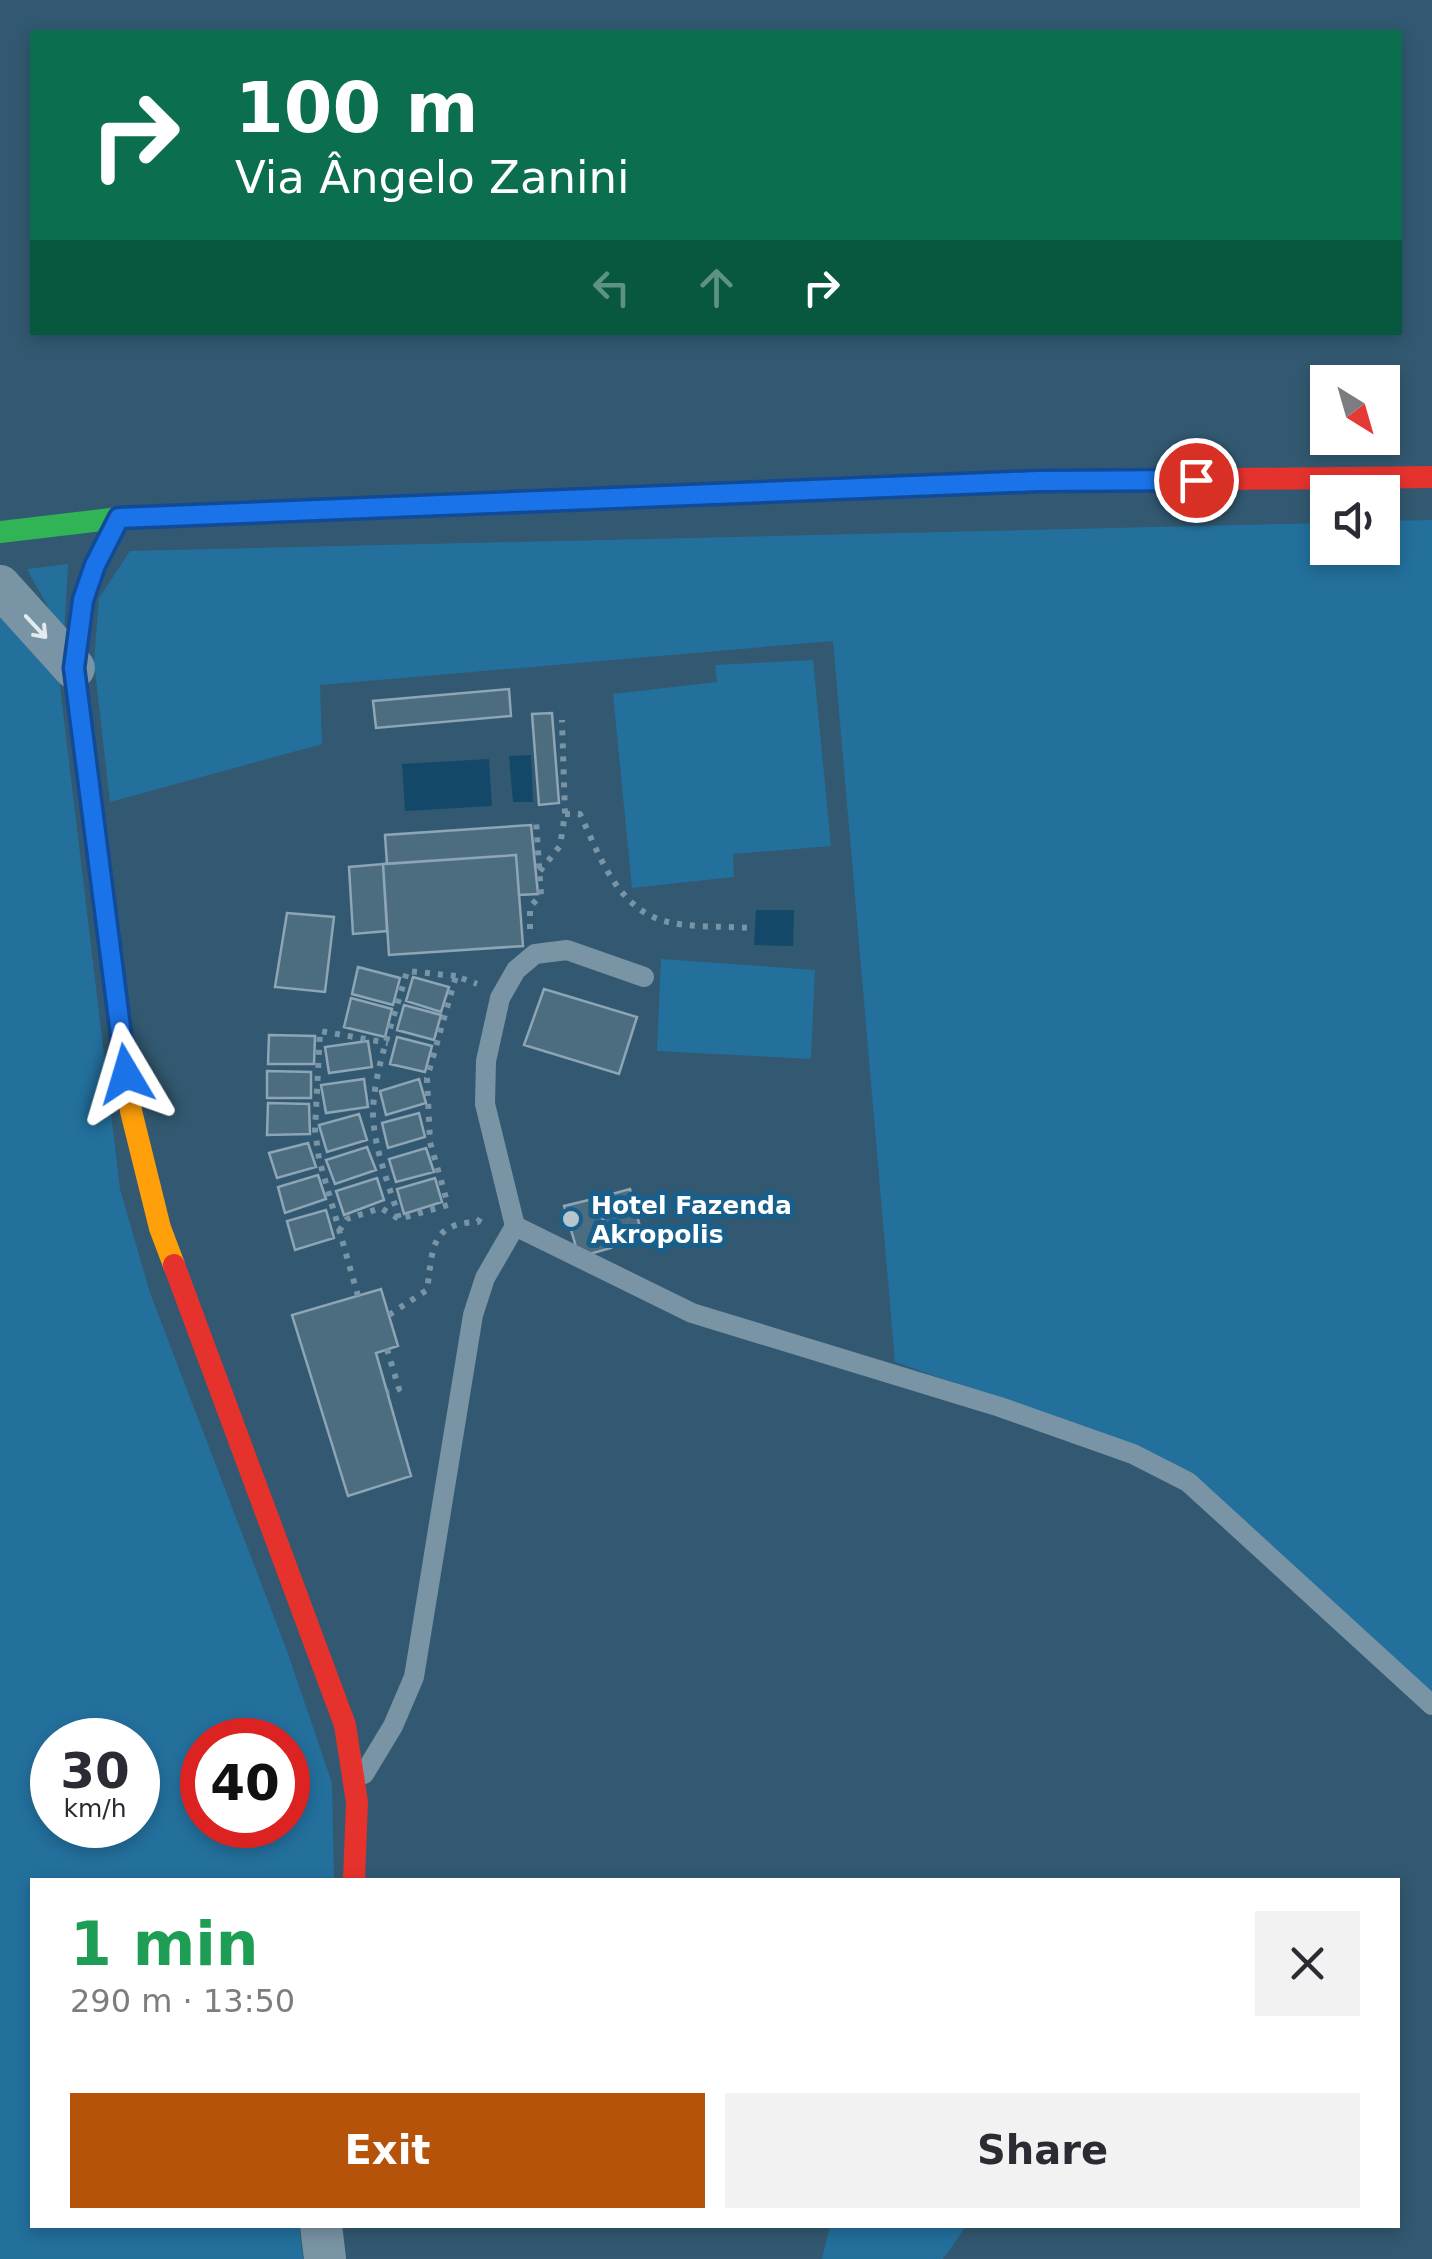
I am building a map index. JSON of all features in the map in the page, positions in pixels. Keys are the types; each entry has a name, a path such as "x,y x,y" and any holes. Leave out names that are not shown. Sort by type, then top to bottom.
{"street":[{"path":"0,532 119,518 1038,481 1432,477"},
{"path":"119,518 95,565 83,600 74,668 131,1111 160,1228 345,1725 358,1784 354,1878"},
{"path":"0,586 74,668"},
{"path":"321,2228 325,2259"}],"lane":[{"path":"644,976 567,950 534,954 516,970 500,998 486,1061 485,1104 515,1226 692,1313 1000,1407 1133,1454 1188,1482 1432,1705"},
{"path":"358,1784 393,1726 414,1677 473,1315 498,1250 515,1226"}],"path":[{"path":"539,872 560,846 566,814 562,720"},
{"path":"566,814 580,814 608,875 642,911 665,921 750,928"},
{"path":"530,941 530,907 541,895 536,820"},
{"path":"399,1218 380,1156 373,1116 375,1090 407,971 456,976 481,988"},
{"path":"340,1231 348,1219 381,1208 399,1218 448,1204 430,1142 427,1078 456,976"},
{"path":"358,1296 319,1160 315,1130 320,1031 388,1042"},
{"path":"389,1315 426,1290 438,1236 448,1226 478,1222"},
{"path":"387,1349 399,1389 387,1392"}],"shaded area":[{"path":"1432,520 1432,1696 1134,1446 895,1362 833,641 320,685 322,744 110,802 94,662 99,598 130,551 1310,523 1310,565 1400,565 1400,521"},
{"path":"68,564 64,636 27,569"},
{"path":"0,613 59,678 120,1189 150,1293 310,1718 180,1718 180,1848 310,1848 310,1718 332,1783 334,1878 30,1878 30,2228 299,2228 303,2259 0,2259"},
{"path":"813,660 831,846 733,854 734,877 632,888 613,694 717,682 715,665"},
{"path":"531,755 533,802 513,802 509,756"},
{"path":"489,759 492,806 405,811 402,764"},
{"path":"756,910 794,910 793,946 754,945"},
{"path":"661,959 815,970 811,1059 657,1051"},
{"path":"829,2228 965,2228 943,2259 822,2259"}],"building":[{"path":"509,689 511,716 376,728 373,701"},
{"path":"552,713 559,803 539,805 532,714"},
{"path":"531,825 538,894 519,895 516,855 387,864 385,835"},
{"path":"516,855 523,946 389,955 383,864"},
{"path":"383,864 387,931 353,934 349,867"},
{"path":"287,913 334,917 325,992 275,987"},
{"path":"358,967 400,978 393,1005 352,994"},
{"path":"413,977 449,987 441,1012 406,1001"},
{"path":"544,989 637,1017 619,1074 524,1045"},
{"path":"351,998 392,1009 385,1037 344,1027"},
{"path":"404,1005 441,1015 434,1040 397,1030"},
{"path":"269,1035 315,1036 314,1064 268,1064"},
{"path":"397,1037 432,1046 425,1072 390,1064"},
{"path":"368,1041 372,1067 329,1073 325,1047"},
{"path":"267,1071 311,1072 311,1098 267,1098"},
{"path":"364,1079 368,1107 326,1113 321,1085"},
{"path":"419,1079 426,1103 386,1115 380,1091"},
{"path":"268,1103 309,1104 310,1134 267,1135"},
{"path":"419,1113 425,1137 388,1148 382,1123"},
{"path":"359,1114 367,1140 327,1152 319,1125"},
{"path":"308,1143 316,1167 277,1178 269,1153"},
{"path":"367,1147 376,1170 335,1184 326,1160"},
{"path":"426,1148 434,1172 396,1182 389,1159"},
{"path":"318,1175 326,1199 285,1213 278,1187"},
{"path":"377,1178 384,1200 344,1215 336,1191"},
{"path":"435,1178 442,1202 404,1214 397,1189"},
{"path":"630,1189 640,1227 608,1236 597,1198"},
{"path":"597,1198 611,1248 579,1257 564,1206"},
{"path":"326,1210 334,1238 295,1250 287,1221"},
{"path":"381,1289 398,1346 376,1353 411,1476 348,1496 292,1315"}],"traffic: fast":[{"path":"0,532 119,518 759,492"}],"traffic: slow":[{"path":"119,518 95,565 83,601 74,668 131,1111 160,1228 174,1265"}],"traffic: jam":[{"path":"759,492 1038,481 1432,477"},
{"path":"174,1265 345,1725 357,1802 354,1878"}],"place":[{"name":"Hotel Fazenda Akropolis","path":"571,1219"}],"route":[{"path":"126,1074 74,668 83,600 95,565 119,518 1038,481 1196,480"}]}
